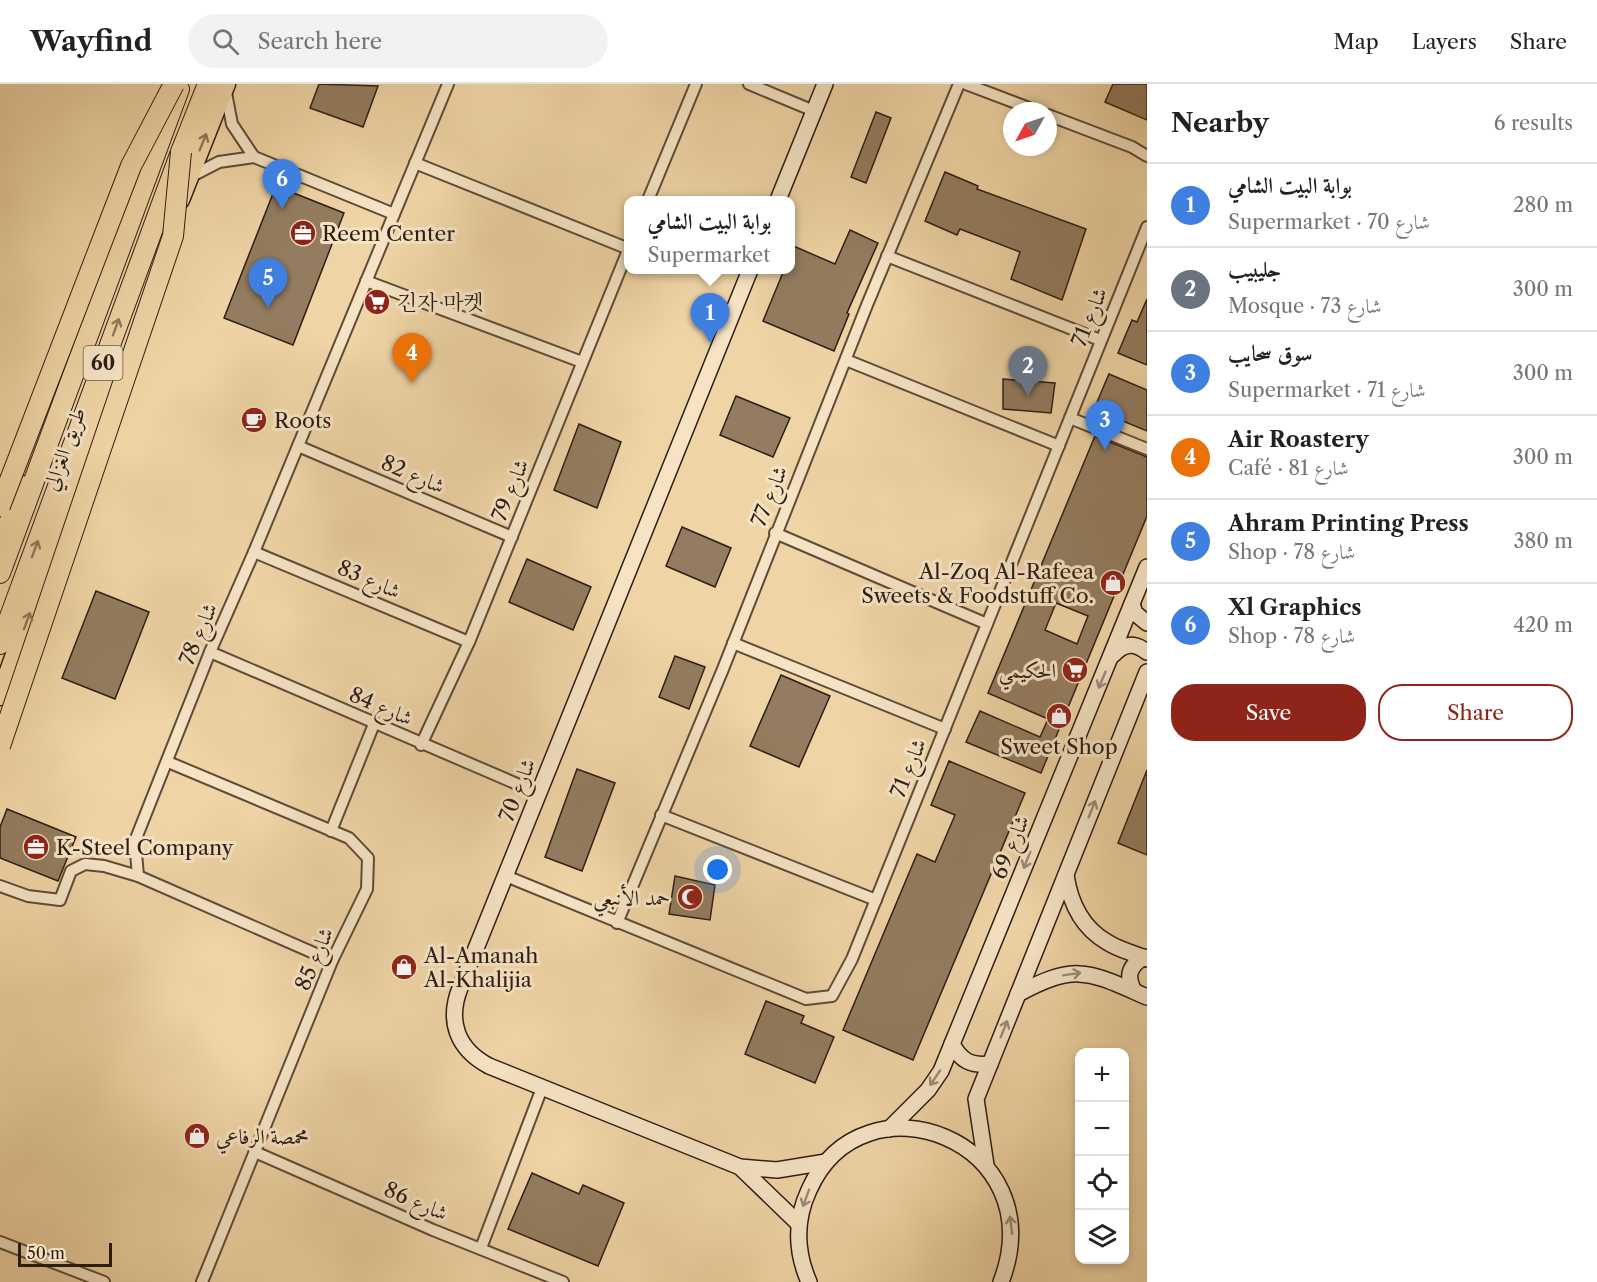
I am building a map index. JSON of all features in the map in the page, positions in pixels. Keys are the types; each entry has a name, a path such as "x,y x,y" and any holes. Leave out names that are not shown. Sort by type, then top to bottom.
{"highway":[{"path":"0,506 131,166 173,84"},
{"name":"طريق الغزالي","path":"0,573 181,84"},
{"name":"طريق الغزالي","path":"0,644 208,84"},
{"path":"0,746 173,236 181,152"}],"main road":[{"name":"طريق الغزالي","path":"0,544 173,84"},
{"name":"طريق الغزالي","path":"0,696 188,179 226,84"}],"street":[{"path":"226,84 232,124 254,157"},
{"name":"شارع 78","path":"138,876 135,841 210,652 254,552 447,84"},
{"path":"650,196 696,84"},
{"path":"748,84 814,111"},
{"path":"780,196 825,84"},
{"name":"شارع 77","path":"617,923 959,84"},
{"path":"966,84 1013,102"},
{"path":"1057,118 1132,147 1147,156"},
{"path":"188,179 219,162 254,157 394,214"},
{"path":"415,163 624,246"},
{"name":"شارع 71","path":"506,876 806,999 832,996 852,959 1147,227"},
{"path":"887,256 1100,340"},
{"name":"شارع 79","path":"422,745 469,642 624,260"},
{"name":"شارع 70","path":"748,274 538,793 455,1002 453,1017 456,1032 463,1046 474,1058 542,1088 740,1167 777,1170 826,1162"},
{"path":"366,281 582,362"},
{"path":"846,360 1059,446"},
{"path":"1071,418 1147,449"},
{"name":"شارع 82","path":"298,446 512,537"},
{"path":"775,533 987,624"},
{"name":"شارع 83","path":"254,552 469,642"},
{"name":"شارع 69","path":"889,1129 928,1090 941,1071 1113,655 1147,567"},
{"path":"1132,604 1135,613 1147,623"},
{"path":"733,643 945,729"},
{"path":"1113,655 1119,648 1129,644 1139,646 1147,652"},
{"name":"شارع 84","path":"210,652 538,793"},
{"path":"986,1165 976,1099 1147,672"},
{"path":"332,831 374,724"},
{"name":"شارع 85","path":"168,762 349,838 368,858 367,889 333,961 202,1282"},
{"path":"661,815 876,900"},
{"path":"0,886 28,896 60,900 71,871 85,864 104,866 138,876 333,961"},
{"path":"1066,875 1070,901 1082,919 1106,942 1145,958"},
{"path":"1140,994 1129,982 1129,972 1134,963 1145,958"},
{"path":"1018,994 1049,977 1083,972 1140,994"},
{"path":"952,1044 964,1061 976,1065 990,1064"},
{"path":"482,1248 542,1088"},
{"path":"809,1282 800,1253 799,1224 803,1201 826,1162 838,1151 862,1137 889,1129 916,1128 942,1135 966,1147 986,1165 1000,1186 1009,1210 1012,1236 1009,1261 1001,1282"},
{"name":"شارع 86","path":"255,1152 433,1230 563,1282"},
{"name":"شارع 70","path":"740,1167 799,1224"},
{"path":"0,1242 104,1282"}],"building":[{"path":"319,84 378,86 363,127 310,108"},
{"path":"1113,84 1147,84 1147,120 1105,102"},
{"path":"876,112 891,118 866,183 851,177"},
{"path":"945,172 978,186 977,189 1086,229 1062,300 1011,279 1020,252 960,229 957,235 925,221"},
{"path":"276,186 344,213 293,345 224,318"},
{"path":"850,230 878,243 847,313 849,314 834,351 763,321 782,274 795,274 795,247 835,264"},
{"path":"1147,299 1147,365 1118,353 1132,320 1137,322"},
{"path":"1109,374 1147,390 1147,431 1094,409"},
{"path":"1003,379 1055,383 1051,413 1003,409"},
{"path":"736,396 790,418 773,457 720,435"},
{"path":"579,424 621,442 597,508 554,490"},
{"path":"1095,436 1147,457 1147,516 1041,773 966,742 980,711 1040,737 1048,719 988,693","holes":["1056,603 1088,616 1077,644 1045,630"]},
{"path":"682,527 731,548 715,587 666,566"},
{"path":"527,559 591,587 573,630 509,602"},
{"path":"96,591 149,612 115,699 62,678"},
{"path":"675,656 705,667 689,709 659,697"},
{"path":"781,675 830,696 799,767 750,746"},
{"path":"949,761 1025,793 913,1060 843,1030 917,854 935,862 955,815 931,805"},
{"path":"577,769 615,783 582,871 545,857"},
{"path":"1147,770 1147,855 1118,843"},
{"name":"K-Steel Company","path":"7,809 76,837 58,881 0,858 0,827"},
{"name":"حمد الأنبعي","path":"675,876 715,885 710,920 669,914"},
{"path":"766,1001 804,1016 801,1023 834,1037 815,1083 745,1054"},
{"path":"532,1173 579,1194 583,1185 624,1203 598,1266 508,1229"}],"place":[{"name":"Xl Graphics","path":"282,209"},
{"name":"Reem Center","path":"303,233"},
{"name":"긴자 마켓","path":"377,302"},
{"name":"Ahram Printing Press","path":"268,308"},
{"name":"بوابة البيت الشامي","path":"710,343"},
{"name":"Air Roastery","path":"412,383"},
{"name":"جليبيب","path":"1028,396"},
{"name":"Roots","path":"254,420"},
{"name":"سوق سحايب","path":"1105,450"},
{"name":"Al-Zoq Al-Rafeea Sweets & Foodstuff Co.","path":"1113,583"},
{"name":"الحكيمي","path":"1075,670"},
{"name":"Sweet Shop","path":"1059,716"},
{"name":"K-Steel Company","path":"36,847"},
{"name":"حمد الأنبعي","path":"690,897"},
{"name":"Al-Amanah Al-Khalijia","path":"404,967"},
{"name":"محمصة الرفاعي","path":"197,1136"}]}
